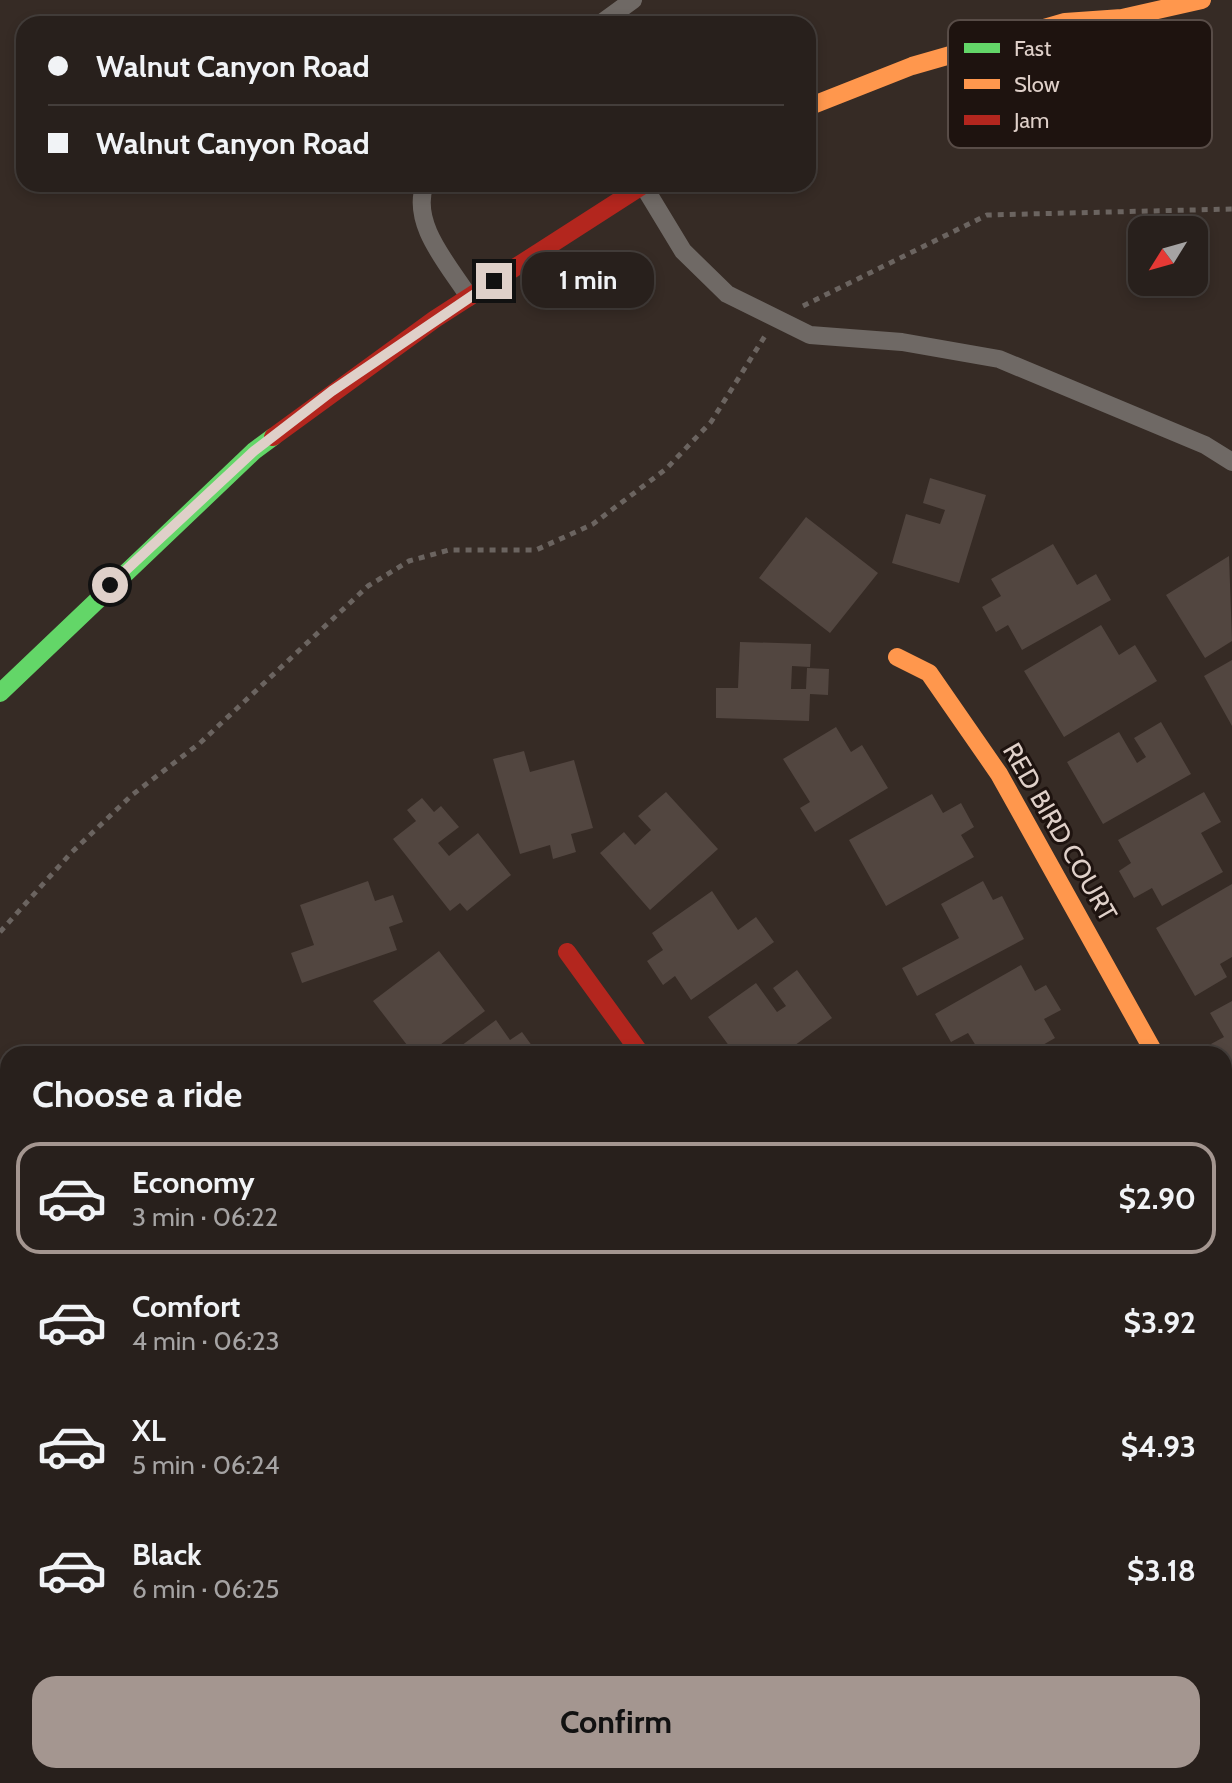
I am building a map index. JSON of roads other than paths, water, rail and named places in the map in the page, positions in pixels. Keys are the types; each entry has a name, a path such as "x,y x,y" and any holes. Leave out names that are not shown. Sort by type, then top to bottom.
{"main road":[{"path":"1094,20 1122,18 1202,0"},
{"path":"816,104 912,66 948,56"},
{"path":"0,693 254,451 332,391 469,297 632,192"},
{"name":"RED BIRD COURT","path":"897,657 929,673 999,774 1151,1046"},
{"path":"567,952 635,1046"}],"lane":[{"path":"611,16 633,0"},
{"path":"422,192 424,223 469,297"},
{"path":"649,192 683,251 727,294 810,335 902,342 999,359 1205,445 1232,462"}]}
